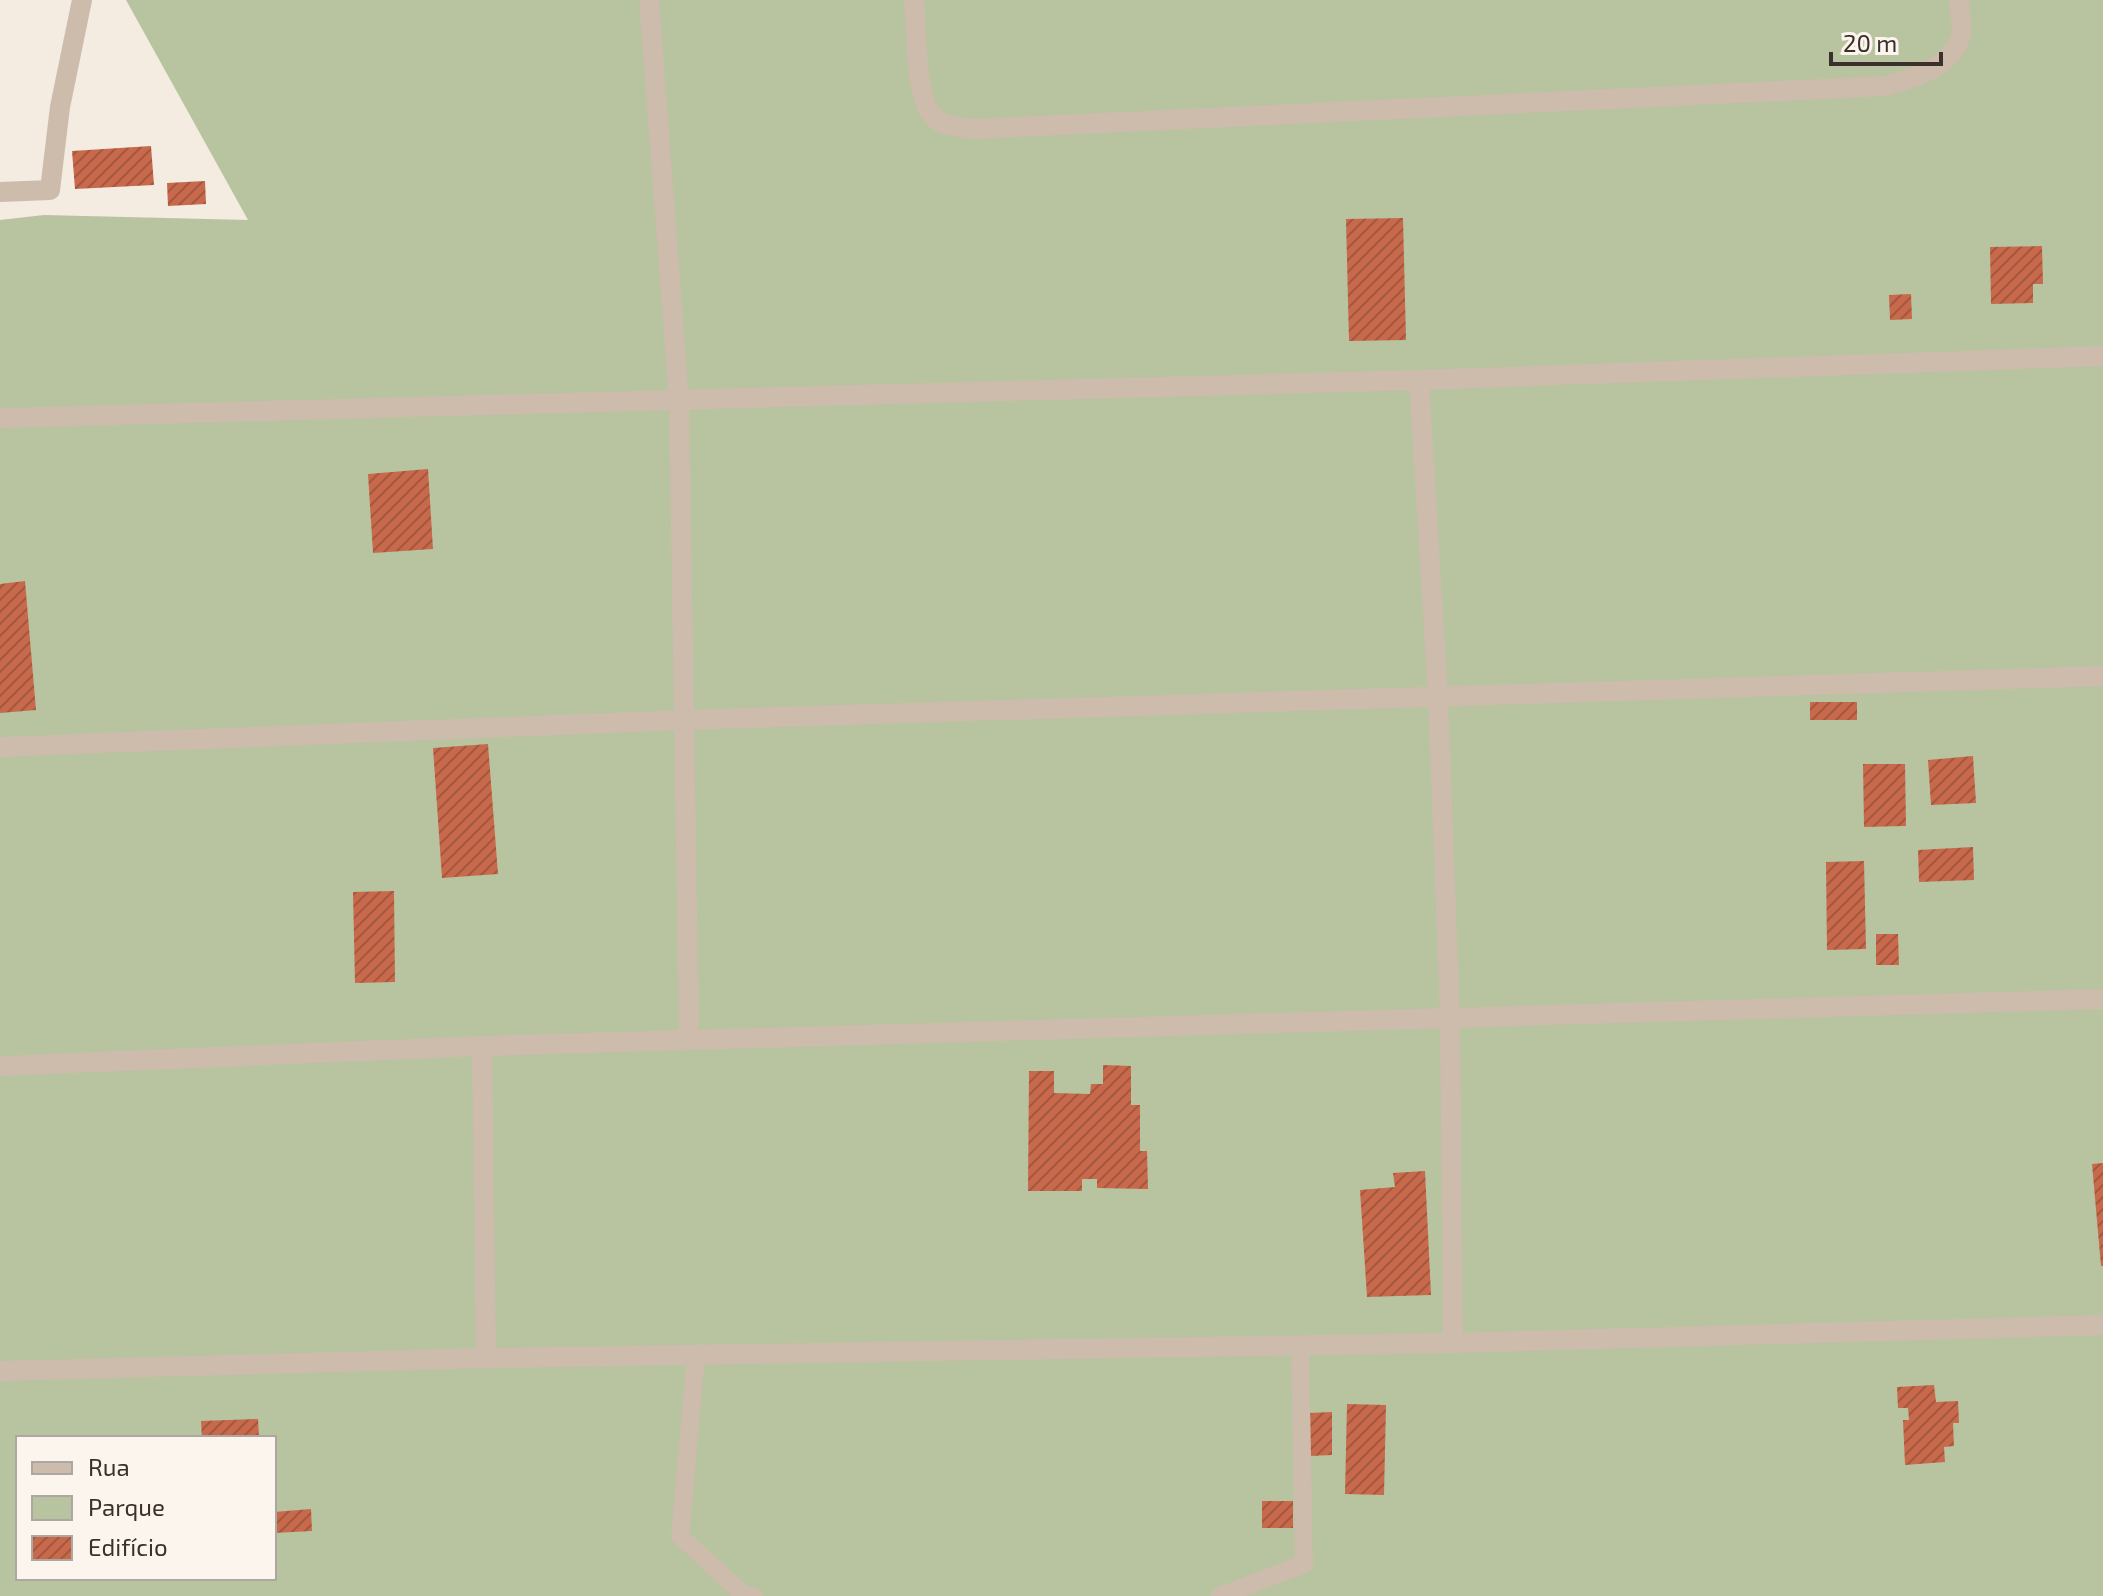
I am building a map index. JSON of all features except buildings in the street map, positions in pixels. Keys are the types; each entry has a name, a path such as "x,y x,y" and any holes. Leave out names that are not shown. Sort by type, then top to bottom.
{"street":[{"path":"0,192 50,190 60,107 82,0"},
{"path":"649,0 679,400 689,1040"},
{"path":"914,0 924,103 934,118 949,125 974,129 1887,86 1939,65 1952,52 1961,36 1959,0"},
{"path":"0,418 1419,380 2103,356"},
{"path":"1419,380 1438,697 1450,1017 1453,1343"},
{"path":"0,747 683,720 2103,676"},
{"path":"0,1066 482,1046 2103,999"},
{"path":"482,1046 486,1358"},
{"path":"0,1371 486,1358 1453,1343 2103,1325"}],"lane":[{"path":"1220,1596 1304,1564 1300,1346"},
{"path":"696,1355 680,1536 744,1595 754,1596"}],"green space":[{"path":"126,0 2103,0 2103,1596 0,1596 0,220 44,215 248,220"}]}
